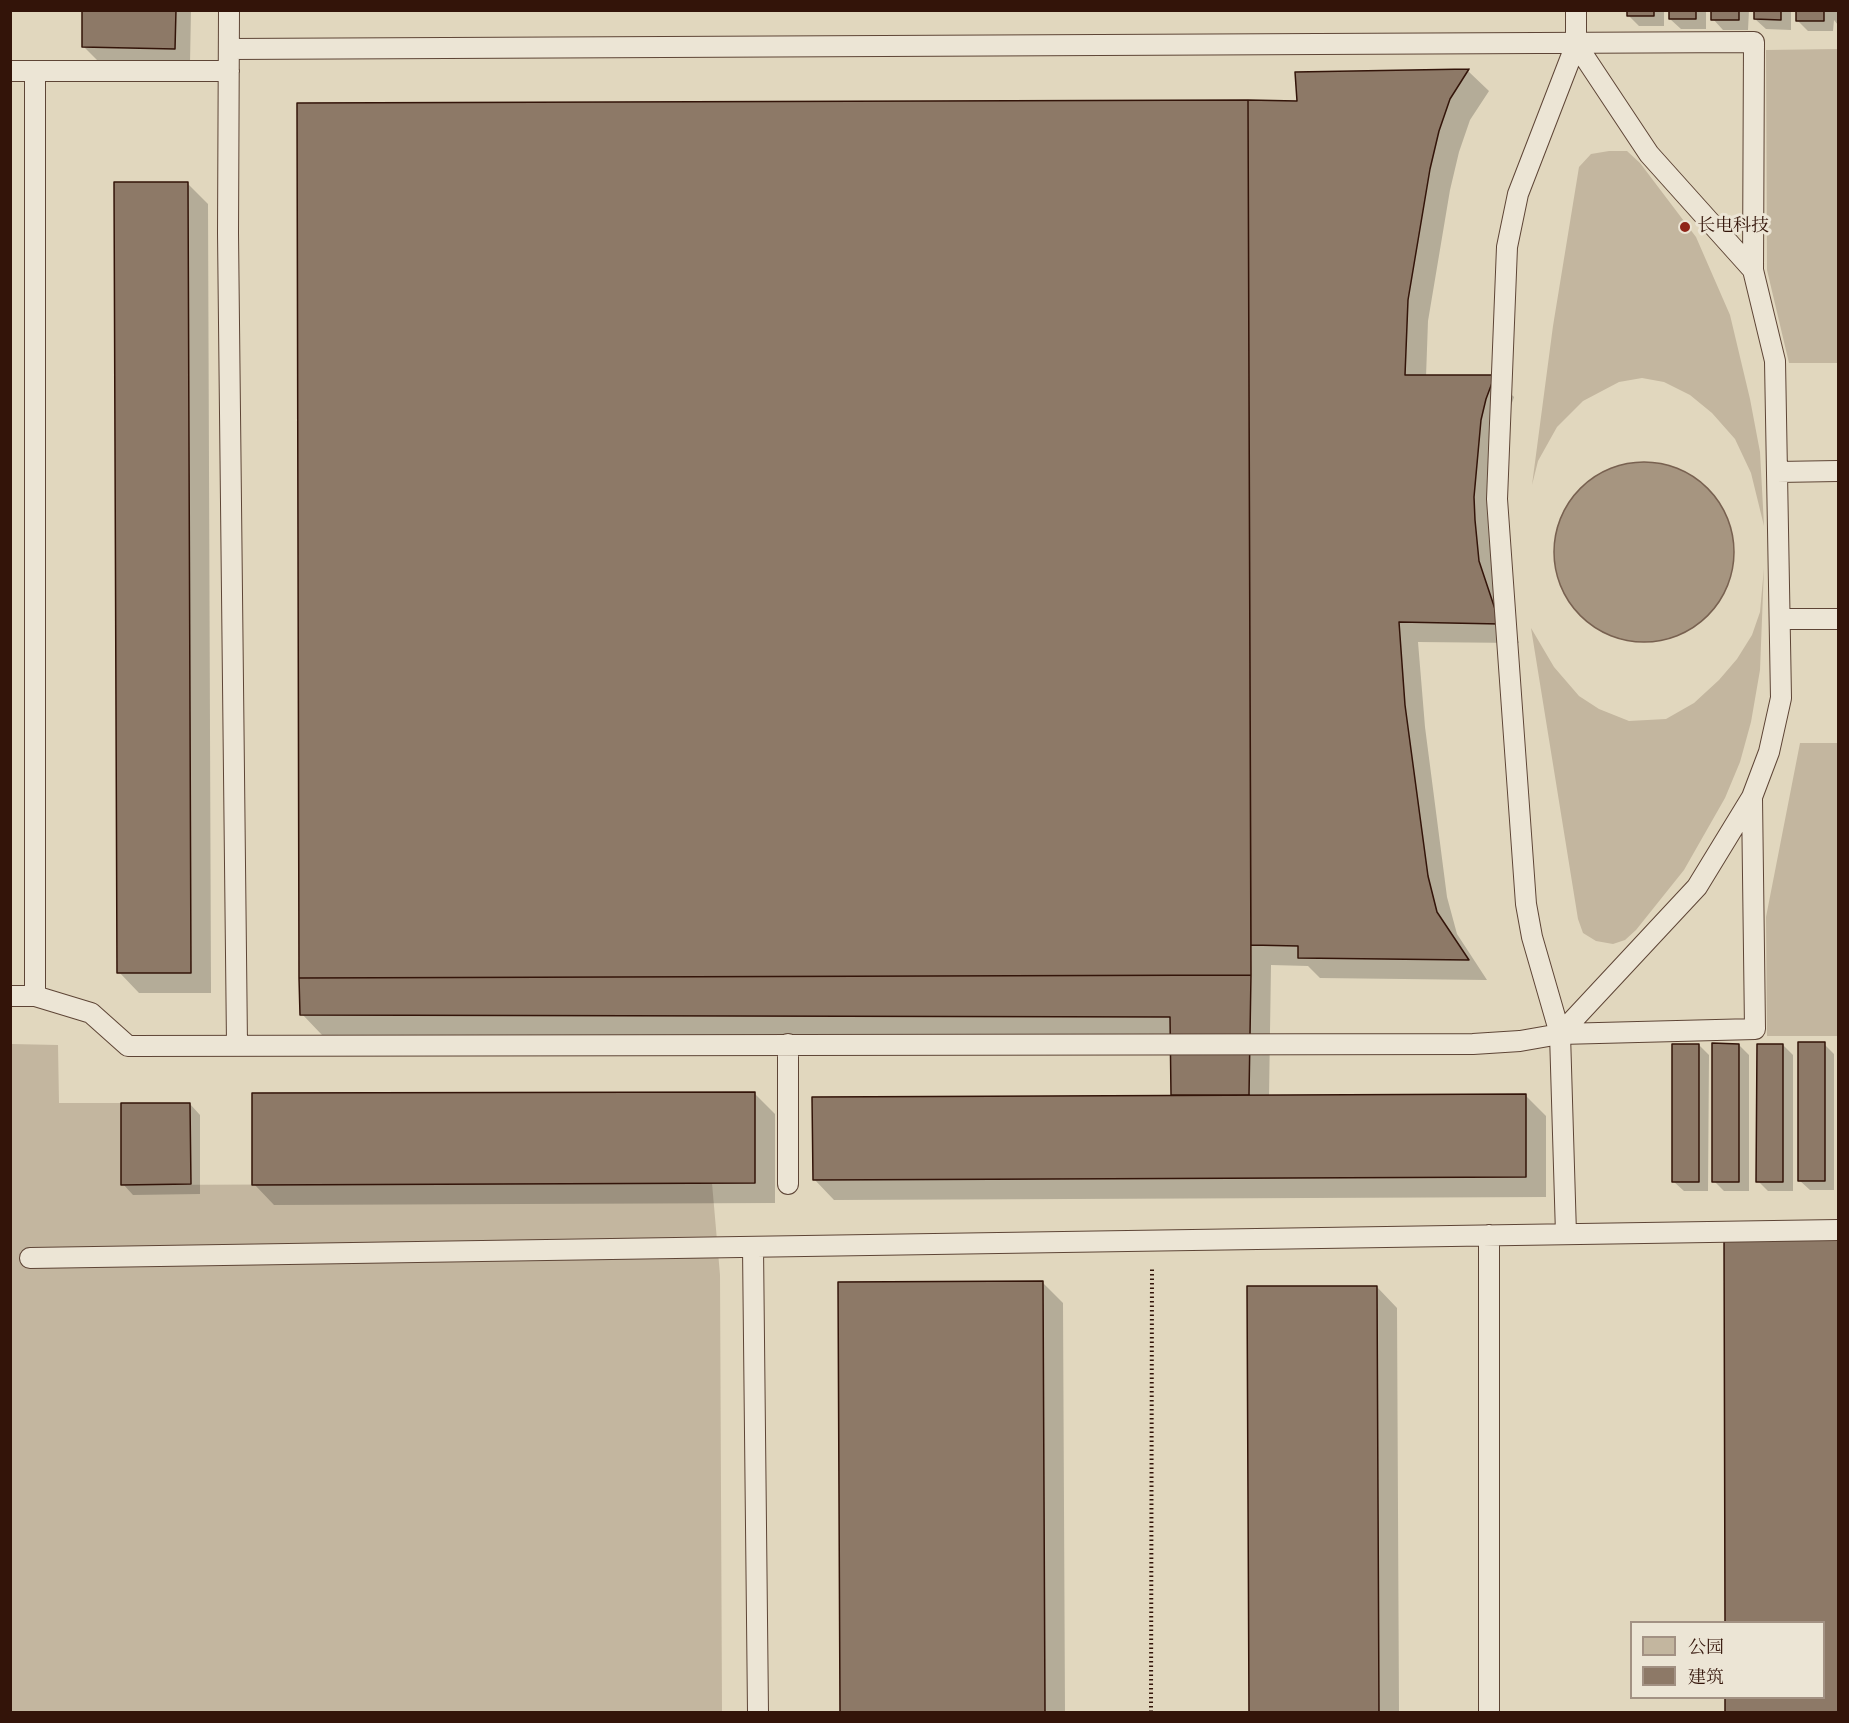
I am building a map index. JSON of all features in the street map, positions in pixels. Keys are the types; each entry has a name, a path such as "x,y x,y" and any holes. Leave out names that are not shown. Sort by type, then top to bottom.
{"lane":[{"path":"229,10 228,233 237,1044"},
{"path":"1566,1234 1560,1034 1532,937 1526,904 1497,499 1507,246 1518,194 1576,44 1576,10"},
{"path":"229,49 1754,42 1753,270 1775,361 1781,698 1769,752 1752,797 1697,887 1560,1034"},
{"path":"1576,44 1649,154 1753,270"},
{"path":"10,71 229,71"},
{"path":"35,71 35,996"},
{"path":"1777,472 1839,471"},
{"path":"1780,619 1839,619"},
{"path":"10,996 35,996 91,1013 128,1046 237,1044 1473,1044 1520,1041 1560,1034 1755,1029 1752,797"},
{"path":"788,1044 788,1184"},
{"path":"30,1258 1839,1230"},
{"path":"1489,1235 1489,1713"},
{"path":"753,1246 758,1713"}],"path":[{"path":"1150,1713 1152,1240"}],"green space":[{"path":"1838,49 1838,363 1789,363 1767,270 1766,50"},
{"path":"1627,151 1640,163 1696,237 1730,315 1760,452 1764,526 1751,473 1735,439 1712,413 1690,395 1664,382 1642,378 1619,382 1583,401 1557,427 1538,461 1532,485 1553,326 1579,167 1591,154"},
{"path":"1764,568 1760,670 1751,722 1740,762 1725,798 1684,870 1636,930 1625,940 1613,944 1596,941 1583,933 1578,919 1531,628 1554,667 1579,696 1599,709 1629,721 1666,719 1694,703 1719,680 1737,659 1752,635 1760,612"},
{"path":"1800,743 1838,743 1838,1036 1767,1036 1766,917"},
{"path":"11,1044 58,1045 59,1103 121,1103 122,1185 712,1183 720,1275 722,1712 11,1712"}],"shaded area":[{"path":"1644,462 1678,469 1694,477 1708,488 1719,502 1727,518 1734,552 1727,586 1719,602 1708,616 1694,627 1678,635 1644,642 1610,635 1594,627 1580,616 1569,602 1561,586 1554,552 1561,518 1569,502 1580,488 1594,477 1610,469"}],"building":[{"path":"82,10 176,10 175,49 82,47"},
{"path":"1627,10 1654,10 1654,16 1627,16"},
{"path":"1669,10 1696,10 1696,19 1669,19"},
{"path":"1711,10 1739,10 1739,20 1711,20"},
{"path":"1754,10 1781,10 1781,20 1754,19"},
{"path":"1796,10 1824,10 1824,21 1796,21"},
{"path":"1469,69 1450,99 1430,169 1408,300 1405,375 1495,375 1481,420 1474,497 1479,561 1500,624 1399,622 1405,705 1428,876 1437,912 1469,960 1298,958 1298,946 1251,945 1248,100 1297,101 1295,72"},
{"path":"1248,100 1251,975 299,978 297,103"},
{"path":"114,182 188,182 191,973 117,973"},
{"path":"1251,975 1249,1095 1171,1095 1170,1017 300,1015 299,978"},
{"path":"1798,1042 1825,1042 1825,1181 1798,1181"},
{"path":"1712,1043 1739,1044 1739,1182 1712,1182"},
{"path":"1672,1044 1699,1044 1699,1182 1672,1182"},
{"path":"1757,1044 1783,1044 1783,1182 1756,1182"},
{"path":"755,1092 755,1183 252,1185 252,1093"},
{"path":"1526,1094 1526,1177 813,1180 812,1097"},
{"path":"121,1103 190,1103 191,1184 121,1185"},
{"path":"1724,1232 1838,1232 1838,1712 1725,1712 1725,1699 1825,1699 1825,1621 1725,1621"},
{"path":"1043,1281 1045,1712 840,1712 838,1282"},
{"path":"1247,1286 1377,1286 1379,1712 1249,1712"}],"place":[{"name":"长电科技","path":"1685,227"}]}
